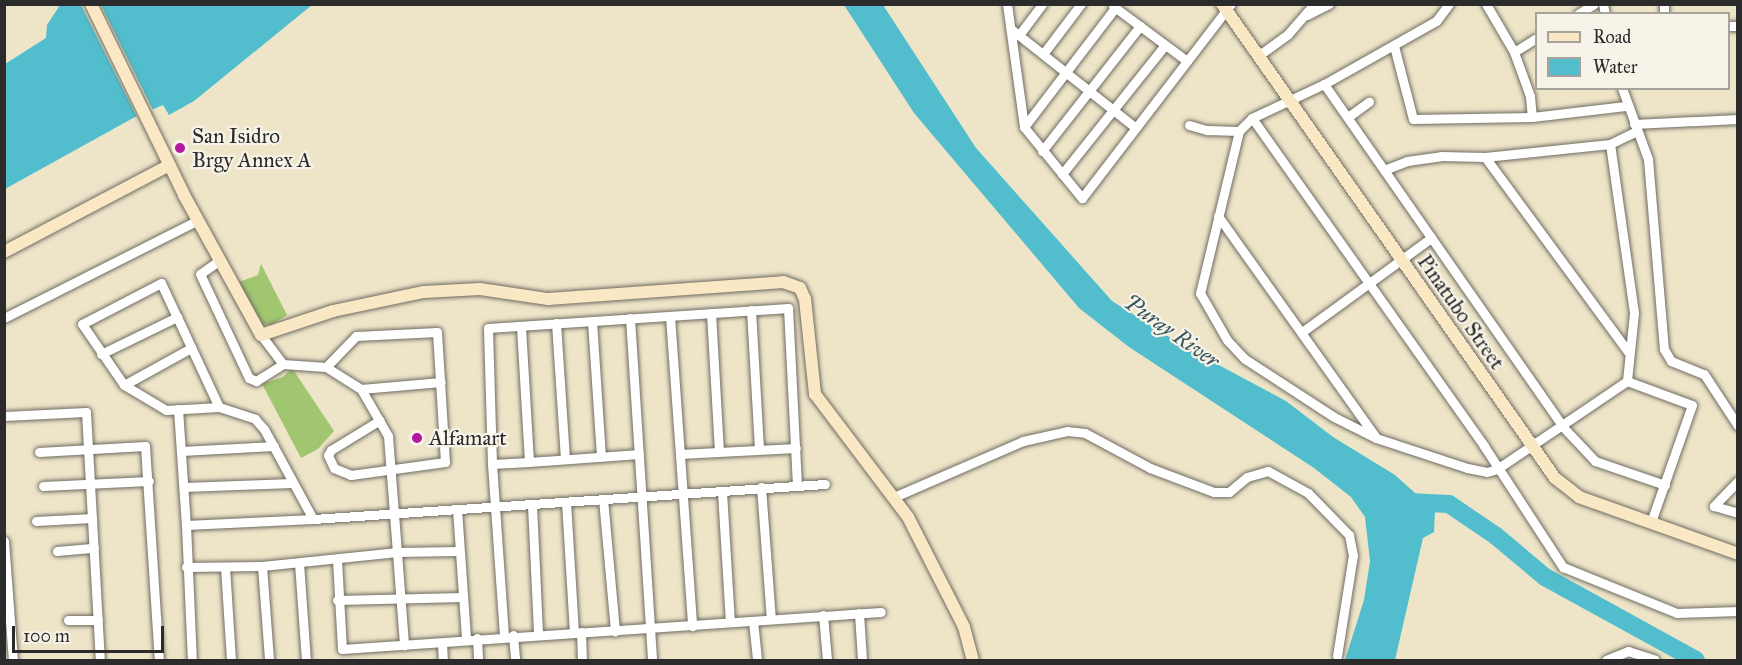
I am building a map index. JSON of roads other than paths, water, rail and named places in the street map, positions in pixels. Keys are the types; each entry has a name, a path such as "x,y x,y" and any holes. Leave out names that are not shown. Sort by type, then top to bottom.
{"street":[{"path":"91,4 198,220 261,335 283,364"},
{"path":"1007,4 1015,32 1023,127 1082,198 1227,6"},
{"path":"1015,32 1042,4"},
{"path":"1043,54 1081,4"},
{"path":"1258,56 1305,16 1314,4"},
{"path":"1305,16 1329,4"},
{"path":"1449,4 1436,21 1324,84 1252,118 1239,131 1200,293 1227,340 1245,359 1334,417 1376,438 1467,468 1487,472 1497,469 1532,448 1627,381"},
{"path":"1486,4 1514,52 1530,96 1533,117"},
{"path":"1023,127 1066,73 1113,6 1187,61"},
{"name":"Pinatubo Street","path":"1227,6 1287,102 1555,478 1579,497 1737,554"},
{"path":"1042,152 1140,26"},
{"path":"1015,32 1136,128"},
{"path":"1514,52 1535,39"},
{"path":"1062,174 1164,46"},
{"path":"1394,46 1413,119 1533,117 1625,105"},
{"path":"1324,84 1563,427 1595,461 1665,485"},
{"path":"1622,90 1625,105 1648,159 1664,349 1671,361 1704,374 1737,426"},
{"path":"1348,117 1369,102"},
{"path":"1252,118 1370,282 1569,572 1677,613 1737,611"},
{"path":"1384,170 1407,161 1441,156 1485,157 1610,144 1635,128 1737,119"},
{"path":"1189,125 1207,130 1239,131"},
{"path":"1610,144 1634,313 1628,352 1627,381"},
{"path":"1485,157 1628,352"},
{"path":"4,252 170,165"},
{"path":"1218,216 1376,438"},
{"path":"4,318 198,220"},
{"path":"1302,332 1431,238"},
{"path":"220,260 200,274 249,378 256,381 283,364 326,366 361,389 388,436 404,645"},
{"path":"261,335 333,311 424,292 480,289 548,299 790,282 800,288 805,299 815,394 894,497 964,627 973,660"},
{"path":"219,408 161,283 82,324 124,385 166,410 219,408 255,419 274,446 313,519"},
{"path":"514,660 493,507 485,330 556,323 788,308 797,486"},
{"path":"752,310 759,449"},
{"path":"711,313 719,452"},
{"path":"670,316 692,626"},
{"path":"101,354 177,317"},
{"path":"630,318 652,660"},
{"path":"592,321 601,456"},
{"path":"556,323 565,459"},
{"path":"521,327 529,462"},
{"path":"326,366 356,336 433,330 439,336 445,462 344,474 334,468 328,454 336,445 380,420"},
{"path":"124,385 191,348"},
{"path":"1627,381 1692,405 1651,522"},
{"path":"361,389 441,382"},
{"path":"178,409 192,660"},
{"path":"4,416 86,412 100,660"},
{"path":"894,497 1023,441 1067,431 1085,433 1150,468 1214,492 1229,492 1247,477 1268,471 1308,493 1349,535 1353,555 1337,656"},
{"path":"39,452 145,446 159,660"},
{"path":"181,451 274,446"},
{"path":"680,454 796,448"},
{"path":"492,464 639,454"},
{"path":"43,486 149,481"},
{"path":"1737,481 1714,506 1737,513"},
{"path":"184,488 292,483"},
{"path":"186,525 532,505 825,484"},
{"path":"761,488 771,619"},
{"path":"722,492 730,622"},
{"path":"603,499 615,631"},
{"path":"566,502 582,660"},
{"path":"532,505 538,634"},
{"path":"457,508 458,551 466,639"},
{"path":"36,521 92,518"},
{"path":"4,541 11,660"},
{"path":"57,551 94,548"},
{"path":"186,567 262,566 397,552 458,551"},
{"path":"337,560 337,600 342,660"},
{"path":"298,562 306,660"},
{"path":"262,566 269,660"},
{"path":"225,567 231,660"},
{"path":"337,600 463,597"},
{"path":"342,649 442,643 509,635 650,629 881,612"},
{"path":"859,613 862,660"},
{"path":"823,615 827,660"},
{"path":"68,620 98,620"},
{"path":"753,621 757,660"},
{"path":"477,638 478,660"},
{"path":"442,643 443,660"},
{"path":"1606,660 1628,651 1655,660"}],"water":[{"path":"60,5 312,5 194,101 169,115 163,105 135,117 5,189 5,64 46,38 47,25"},
{"path":"844,5 883,5 976,148 1112,301 1185,347 1286,401 1333,437 1395,475 1435,511 1434,532 1423,538 1395,660 1345,660 1364,600 1370,561 1365,517 1351,497 1314,468 1129,347 1079,308 914,113"}],"waterway":[{"path":"1408,502 1449,504 1496,536 1545,577 1696,660"}],"place":[{"name":"San Isidro Brgy Annex A","path":"180,148"},
{"name":"Alfamart","path":"417,438"}],"water label":[{"name":"Puray River","path":"1172,331"}]}
